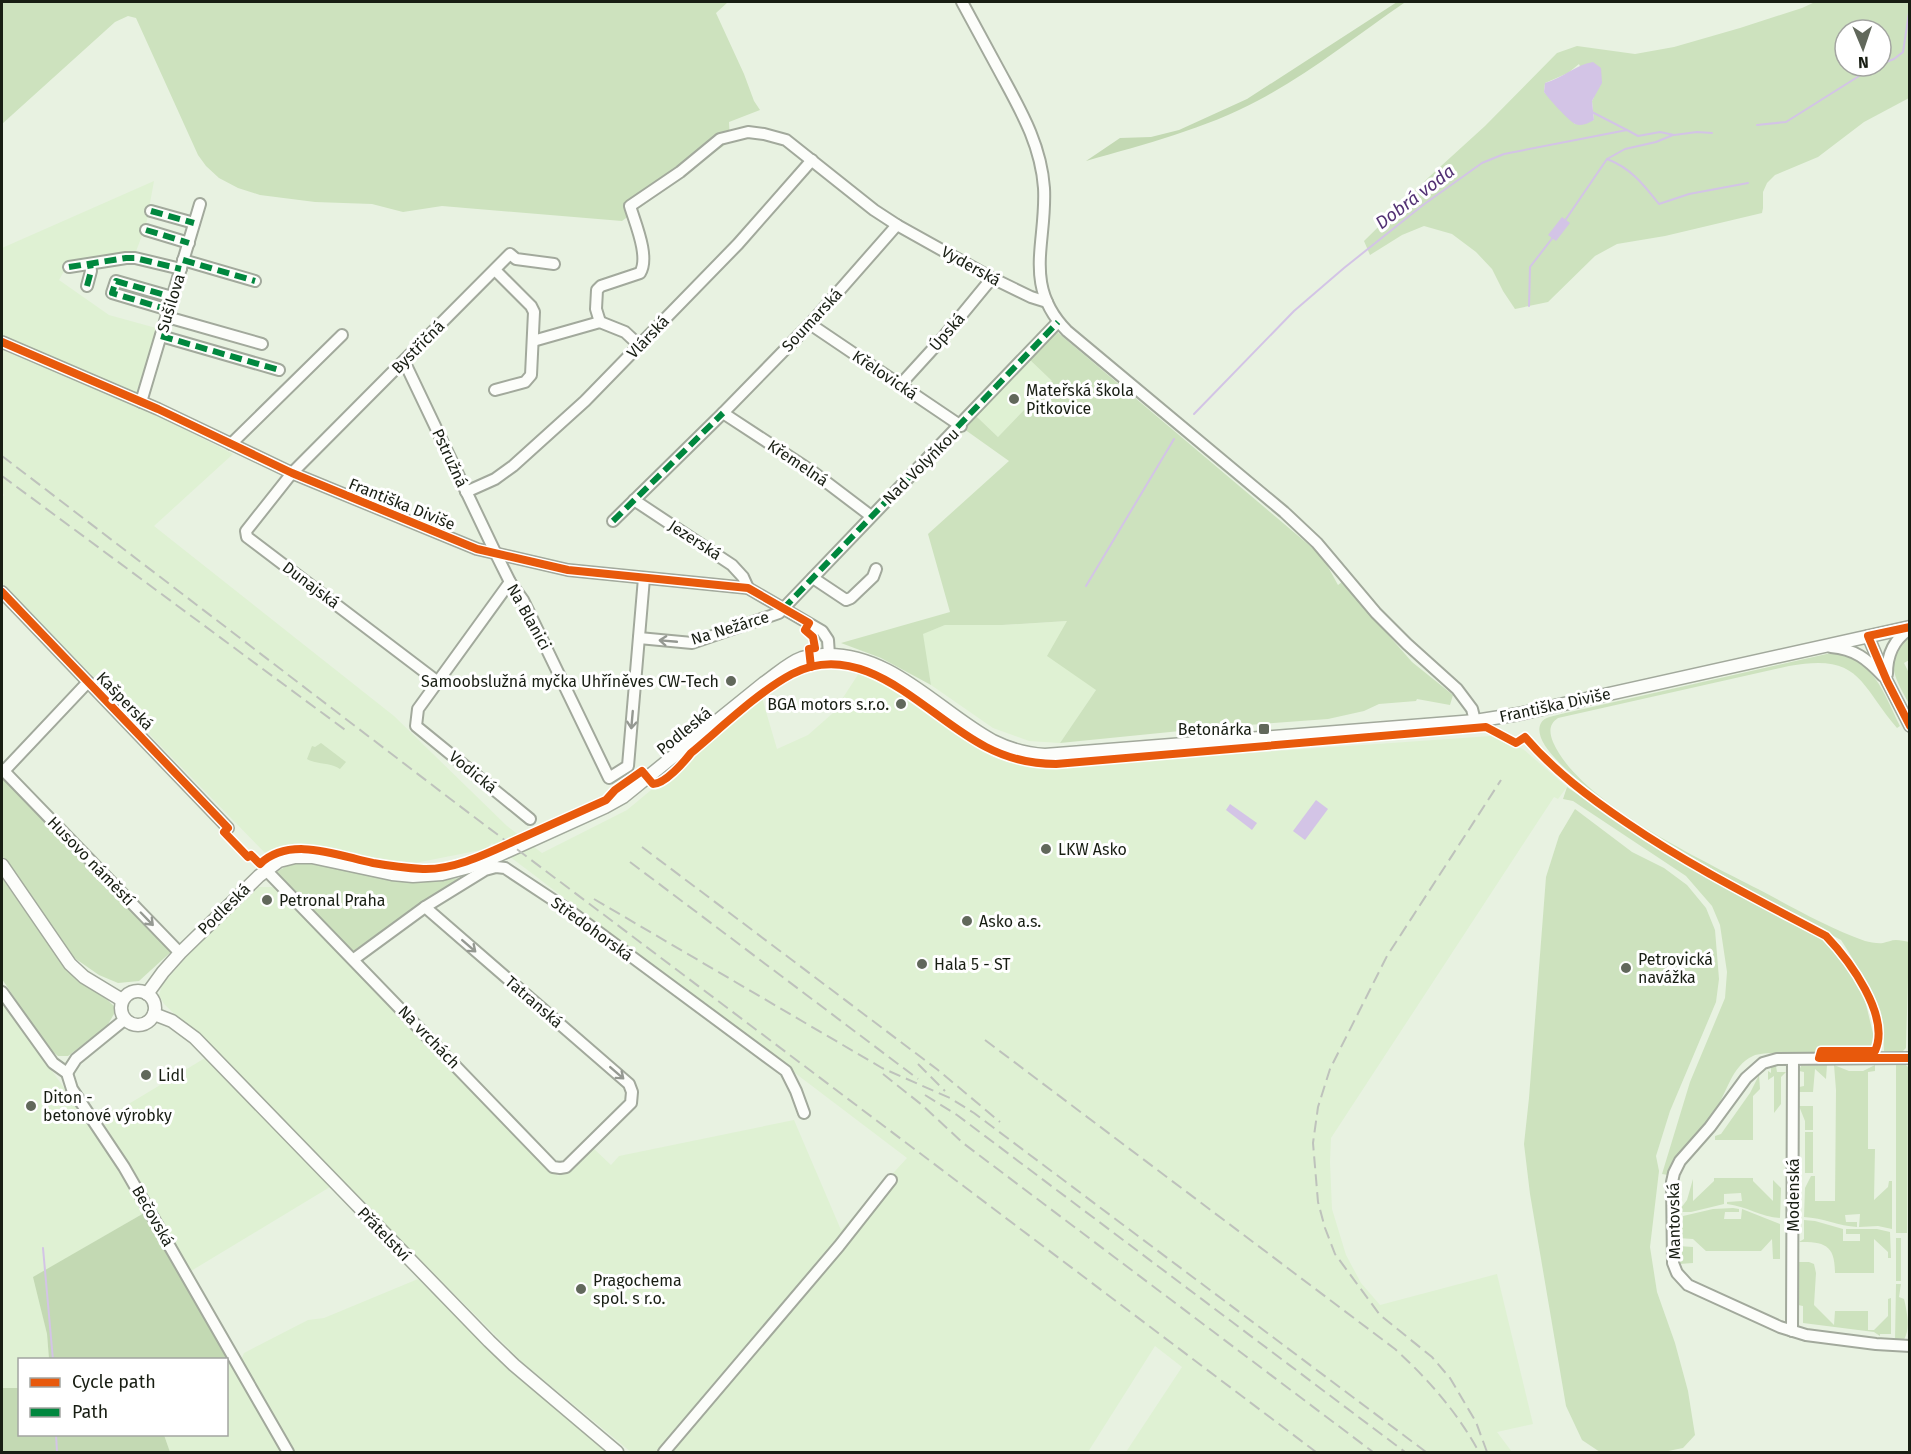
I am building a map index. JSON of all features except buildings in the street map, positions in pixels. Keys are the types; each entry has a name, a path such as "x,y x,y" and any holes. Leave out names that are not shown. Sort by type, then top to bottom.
{"main road":[{"name":"Františka Diviše","path":"829,655 864,661 882,668 921,691 994,741 1016,750 1036,754 1163,747 1475,721 1519,714 1805,649 1910,628"},
{"name":"Podleská","path":"147,994 180,953 266,870 279,861 303,856 413,876 442,874 479,863 605,807 622,797 788,666 801,658 829,655"},
{"path":"2,865 70,964 84,977 122,1000"},
{"path":"134,991 147,994 153,1000 154,1014 149,1021 141,1025 132,1025 124,1020 120,1012 122,1000 126,995 134,991"},
{"name":"Přátelství","path":"154,1014 172,1021 195,1038 489,1341 617,1452"}],"street":[{"path":"962,2 1026,119 1038,153 1044,192 1040,275 1047,303 1058,322 1284,512 1317,543 1376,613 1457,689 1472,709 1475,721"},
{"name":"Vyderská","path":"600,322 595,298 597,290 601,286 640,273 645,265 630,206 680,172 720,139 740,133 764,134 786,140 874,210 897,225 992,278 1047,303"},
{"name":"Vlárská","path":"466,492 495,479 540,443 640,346 738,244 812,160"},
{"name":"Sušilova","path":"141,402 200,204"},
{"path":"151,211 194,223"},
{"name":"Soumarská","path":"613,521 810,324 897,225"},
{"path":"146,230 189,243"},
{"name":"Bystřičná","path":"292,473 510,254 516,260 554,264"},
{"path":"69,267 135,258 182,265 255,282"},
{"path":"87,286 91,271 90,264"},
{"path":"495,270 531,306 534,312 531,375 525,382 495,390"},
{"name":"Úpská","path":"900,385 992,278"},
{"path":"172,297 116,281 112,294 261,344"},
{"path":"533,341 600,322 625,332 640,346"},
{"name":"Nad Volyňkou","path":"783,609 1058,322"},
{"name":"Křelovická","path":"810,324 960,426"},
{"path":"231,444 342,335"},
{"path":"161,336 279,370"},
{"name":"Františka Diviše","path":"2,342 141,402 292,473 461,543 496,554 568,570 748,588 822,631 828,640 829,655"},
{"name":"Pstružná","path":"404,361 496,554"},
{"name":"Křemelná","path":"723,413 813,472 871,516"},
{"name":"Dunajská","path":"292,473 246,531 247,537 438,682"},
{"name":"Jezerská","path":"634,500 732,565 743,577 748,588"},
{"name":"Na Blanici","path":"496,554 510,582 524,600 609,778 628,766 639,638"},
{"path":"813,578 846,600 873,577 876,568"},
{"path":"639,638 644,578"},
{"path":"438,682 510,582"},
{"name":"Kašperská","path":"2,592 228,828"},
{"name":"Na Nežárce","path":"639,638 692,643 779,613 783,609"},
{"path":"1887,681 1890,652 1902,634 1910,628"},
{"path":"1868,636 1887,681 1910,726"},
{"path":"1805,649 1828,647 1854,651 1864,656 1887,681"},
{"path":"2,770 88,682"},
{"name":"Vodická","path":"438,682 418,709 416,726 530,819"},
{"name":"Husovo náměstí","path":"2,770 180,953"},
{"name":"Středohorská","path":"354,959 425,907 485,870 496,867 505,868 570,911 786,1071 804,1113"},
{"name":"Na vrchách","path":"266,870 553,1167 566,1167 596,1140 631,1103"},
{"name":"Tatranská","path":"425,907 629,1084 632,1092 631,1103"},
{"name":"Bečovská","path":"2,992 52,1063 67,1073 72,1089 124,1167 288,1452"},
{"path":"67,1073 76,1059 124,1020"},
{"name":"Mantovská","path":"1910,1058 1777,1059 1763,1063 1746,1078 1710,1127 1680,1161 1672,1182 1673,1263 1680,1278 1694,1287 1792,1331 1832,1339 1910,1346"},
{"name":"Modenská","path":"1792,1331 1793,1059"},
{"path":"664,1452 839,1246 891,1180"}],"shaded area":[{"path":"2,2 728,2 716,13 760,110 729,122 730,141 622,221 442,206 403,212 372,204 315,202 260,195 238,188 219,178 198,155 136,18 128,16 115,22 2,124"},
{"path":"1397,2 1410,2 1404,3 1315,66 1259,100 1196,128 1086,161 1120,138 1151,137 1179,130 1247,99"},
{"path":"1815,2 1909,2 1909,98 1864,122 1818,157 1775,175 1767,183 1763,192 1762,213 1665,236 1617,244 1595,256 1548,302 1515,309 1492,269 1476,252 1452,234 1424,226 1402,235 1370,255 1364,241 1485,126 1557,53 1577,46 1635,54 1674,47 1740,28","holes":["1579,64 1594,97 1592,101 1594,120 1575,124 1544,92 1545,83 1568,73"]},
{"path":"1593,62 1601,68 1602,83 1592,101 1594,120 1578,125 1546,95 1545,83"},
{"path":"154,181 146,225 135,254 68,264 59,280 109,315 156,328 137,405 233,454 154,526 394,716 507,826 542,853 627,810 762,698 777,749 808,735 833,713 861,670 894,687 942,722 1014,762 1052,767 1491,736 1523,749 1567,787 1558,799 1554,797 1331,1138 1332,1209 1346,1255 1361,1283 1380,1305 1497,1274 1533,1424 1497,1432 1512,1452 1126,1452 1182,1367 1155,1346 1088,1452 631,1452 523,1363 164,1004 159,995 162,985 190,953 257,887 274,887 558,1176 592,1147 611,1165 619,1156 794,1120 841,1230 907,1158 492,843 486,849 415,863 308,849 282,848 267,855 2,583 2,497 4,495 2,492 2,248"},
{"path":"1562,217 1570,223 1556,241 1548,235"},
{"path":"1056,331 1322,556 1338,585 1342,582 1412,662 1453,695 1450,705 1417,699 1416,701 1379,704 1364,711 1328,719 1060,743 1096,690 1047,656 1067,621 1002,625 945,625 923,634 931,685 881,658 841,643 950,612 928,534 1009,461 964,429 976,416 998,437 1052,381 1029,359"},
{"name":"Mateřská škola Pitkovice","path":"1029,359 1052,381 998,437 976,416"},
{"path":"1068,621 1096,690 1060,743 1029,741 993,728 931,685 922,634 945,625 1002,625"},
{"path":"1909,637 1909,660 1904,663 1909,673 1909,704 1895,676 1893,661 1900,645"},
{"path":"1831,653 1846,656 1867,669 1882,689 1900,726 1897,728 1855,675 1844,668 1830,664 1812,663 1789,666 1558,718 1551,726 1553,742 1567,764 1588,786 1615,808 1571,774 1545,745 1541,723 1544,719"},
{"path":"321,743 346,762 340,769 307,759 312,746 315,747"},
{"path":"2,775 173,950 139,981 118,983 99,975 73,957 2,855"},
{"path":"1567,787 1650,844 1824,940 1849,971 1864,996 1876,1046 1874,1049 1818,1050 1817,1054 1774,1053 1753,1056 1739,1066 1734,1073 1719,1105 1677,1158 1668,1175 1662,1174 1690,1082 1725,998 1727,972 1720,925 1712,906 1686,876 1573,801 1563,799"},
{"path":"1316,800 1328,809 1305,840 1293,831"},
{"path":"1230,804 1257,823 1252,830 1226,810"},
{"path":"1575,809 1632,852 1664,868 1687,885 1706,908 1715,930 1719,979 1716,1002 1670,1111 1656,1156 1659,1171 1650,1247 1657,1292 1675,1343 1688,1391 1695,1435 1683,1448 1663,1452 1600,1452 1582,1440 1566,1406 1530,1194 1524,1144 1546,877 1559,836"},
{"path":"1650,831 1837,930 1874,943 1896,940 1909,942 1906,1048 1902,1052 1884,1051 1880,1021 1871,993 1841,940 1774,904"},
{"path":"293,862 402,881 459,878 353,951 275,873"},
{"path":"2,878 62,964 82,984 114,1006 114,1014 107,1026 68,1056 58,1056 47,1047 2,979"},
{"path":"2,1001 107,1148 144,1213 34,1277 47,1334 49,1358 18,1358 18,1388 2,1388"},
{"path":"205,1058 330,1187 191,1271 102,1120"},
{"path":"1896,1062 1903,1062 1908,1067 1907,1233 1896,1233"},
{"path":"1827,1065 1826,1079 1815,1069 1813,1092 1799,1092 1799,1087 1804,1086 1804,1072 1799,1071 1801,1066"},
{"path":"1834,1065 1849,1071 1863,1071 1875,1065 1875,1071 1868,1072 1868,1149 1875,1149 1874,1200 1888,1187 1889,1181 1892,1181 1892,1229 1878,1226 1859,1227 1860,1214 1845,1215 1846,1222 1857,1222 1857,1227 1804,1217 1805,1188 1811,1176 1815,1176 1815,1201 1835,1201 1836,1090"},
{"path":"1776,1066 1777,1072 1786,1072 1781,1077 1781,1104 1774,1113 1774,1076 1768,1080 1768,1071 1771,1073 1771,1067"},
{"path":"1759,1075 1760,1089 1753,1096 1753,1140 1715,1140 1715,1136 1721,1134 1750,1093"},
{"path":"1799,1106 1813,1106 1813,1130 1805,1130 1805,1121"},
{"path":"1805,1132 1813,1132 1813,1173 1805,1173"},
{"path":"1714,1178 1753,1178 1753,1181 1773,1201 1773,1180 1781,1188 1780,1218 1727,1204 1727,1202 1742,1201 1741,1193 1724,1194 1724,1204 1691,1212 1678,1212 1687,1200 1693,1179 1693,1201 1714,1181"},
{"path":"1713,1209 1739,1209 1739,1212 1725,1212 1724,1219 1741,1219 1742,1209 1780,1224 1780,1259 1773,1259 1772,1239 1761,1251 1706,1251 1693,1239 1678,1238 1678,1229 1683,1228 1683,1216"},
{"path":"144,1213 228,1358 49,1358 47,1334 33,1277"},
{"path":"1804,1220 1843,1229 1843,1241 1860,1241 1860,1234 1846,1234 1846,1229 1877,1229 1890,1232 1891,1258 1888,1258 1888,1252 1874,1239 1874,1273 1835,1273 1830,1250 1821,1244 1799,1242 1804,1239"},
{"path":"1896,1238 1901,1238 1901,1281 1896,1281"},
{"path":"1678,1246 1693,1247 1693,1263 1679,1264"},
{"path":"1799,1262 1814,1264 1816,1273 1814,1305 1834,1325 1835,1311 1868,1311 1868,1330 1874,1330 1888,1316 1888,1299 1891,1298 1891,1334 1880,1334 1880,1336 1874,1332 1803,1323 1803,1306 1798,1305"},
{"path":"418,1279 508,1368 608,1452 294,1452 243,1362 244,1353 308,1320 324,1318"},
{"path":"1896,1284 1901,1284 1899,1297 1904,1299 1907,1315 1908,1326 1903,1341 1895,1341"},
{"path":"228,1362 230,1362 283,1452 170,1452 164,1436 228,1436"},
{"path":"2,1388 18,1388 18,1436 164,1436 170,1452 2,1452"}],"waterway":[{"name":"Dobrá voda","path":"1893,59 1903,52 1910,6"},
{"name":"Dobrá voda","path":"1757,125 1786,122 1856,78"},
{"path":"1592,112 1627,130"},
{"name":"Dobrá voda","path":"1194,414 1294,311 1423,205 1482,163 1504,154 1627,130 1638,136 1660,132 1674,135 1712,133"},
{"path":"1564,222 1607,159 1625,149 1656,142 1673,135"},
{"path":"1607,159 1630,172 1659,204 1689,194 1748,183"},
{"path":"1529,306 1530,267 1554,236"},
{"name":"Dobrá voda","path":"1086,586 1174,439"},
{"path":"43,1248 53,1358"},
{"path":"56,1436 57,1452"}],"railway":[{"path":"2,456 457,804 1316,1452"},
{"path":"2,476 348,732"},
{"path":"1487,1452 1476,1422 1450,1378 1432,1357 1380,1315 1335,1254 1318,1202 1313,1143 1318,1107 1330,1069 1387,956 1501,780"},
{"path":"642,847 938,1070 1000,1122"},
{"path":"630,862 918,1079"},
{"path":"594,899 882,1068 950,1098 974,1113 1426,1452"},
{"path":"985,1040 1395,1349 1442,1397 1479,1452"},
{"path":"918,1064 945,1091"},
{"path":"883,1074 922,1105 963,1143 1373,1452"},
{"path":"925,1095 957,1115 1405,1452"}],"marked path":[{"path":"151,211 194,223"},
{"path":"146,230 189,243"},
{"path":"69,267 135,258 181,269"},
{"path":"183,260 255,281"},
{"path":"87,286 91,271 90,264"},
{"path":"169,310 112,293 116,281 172,297"},
{"path":"783,609 1058,322"},
{"path":"161,336 279,370"},
{"path":"613,521 723,413"}],"cycle path":[{"path":"2,342 158,409 292,473 477,549 568,570 748,588 809,623 805,630 813,637 815,648 809,649 811,667"},
{"path":"2,592 228,828 224,832 248,857 251,855 260,864 272,855 300,849 315,850 379,864 423,869 448,867 472,859 606,800 615,790 642,771 653,784 658,783 674,772 691,753 766,690 792,674 819,665 845,665 870,673 895,685 986,747 1012,758 1038,763 1056,764 1486,727 1516,743 1525,737 1573,783 1651,839 1750,896 1826,936 1846,959 1865,989 1873,1006 1878,1037 1875,1051 1821,1051 1819,1058 1910,1058"},
{"path":"1910,627 1868,636 1887,681 1910,726"}],"place":[{"name":"Mateřská škola Pitkovice","path":"1014,399"},
{"name":"Samoobslužná myčka Uhříněves CW-Tech","path":"731,681"},
{"name":"BGA motors s.r.o.","path":"901,704"},
{"name":"Betonárka","path":"1264,729"},
{"name":"LKW Asko","path":"1046,849"},
{"name":"Petronal Praha","path":"267,900"},
{"name":"Asko a.s.","path":"967,921"},
{"name":"Hala 5 - ST","path":"922,964"},
{"name":"Petrovická navážka","path":"1626,968"},
{"name":"Lidl","path":"146,1075"},
{"name":"Diton - betonové výrobky","path":"31,1106"},
{"name":"Pragochema spol. s r.o.","path":"581,1289"}]}
